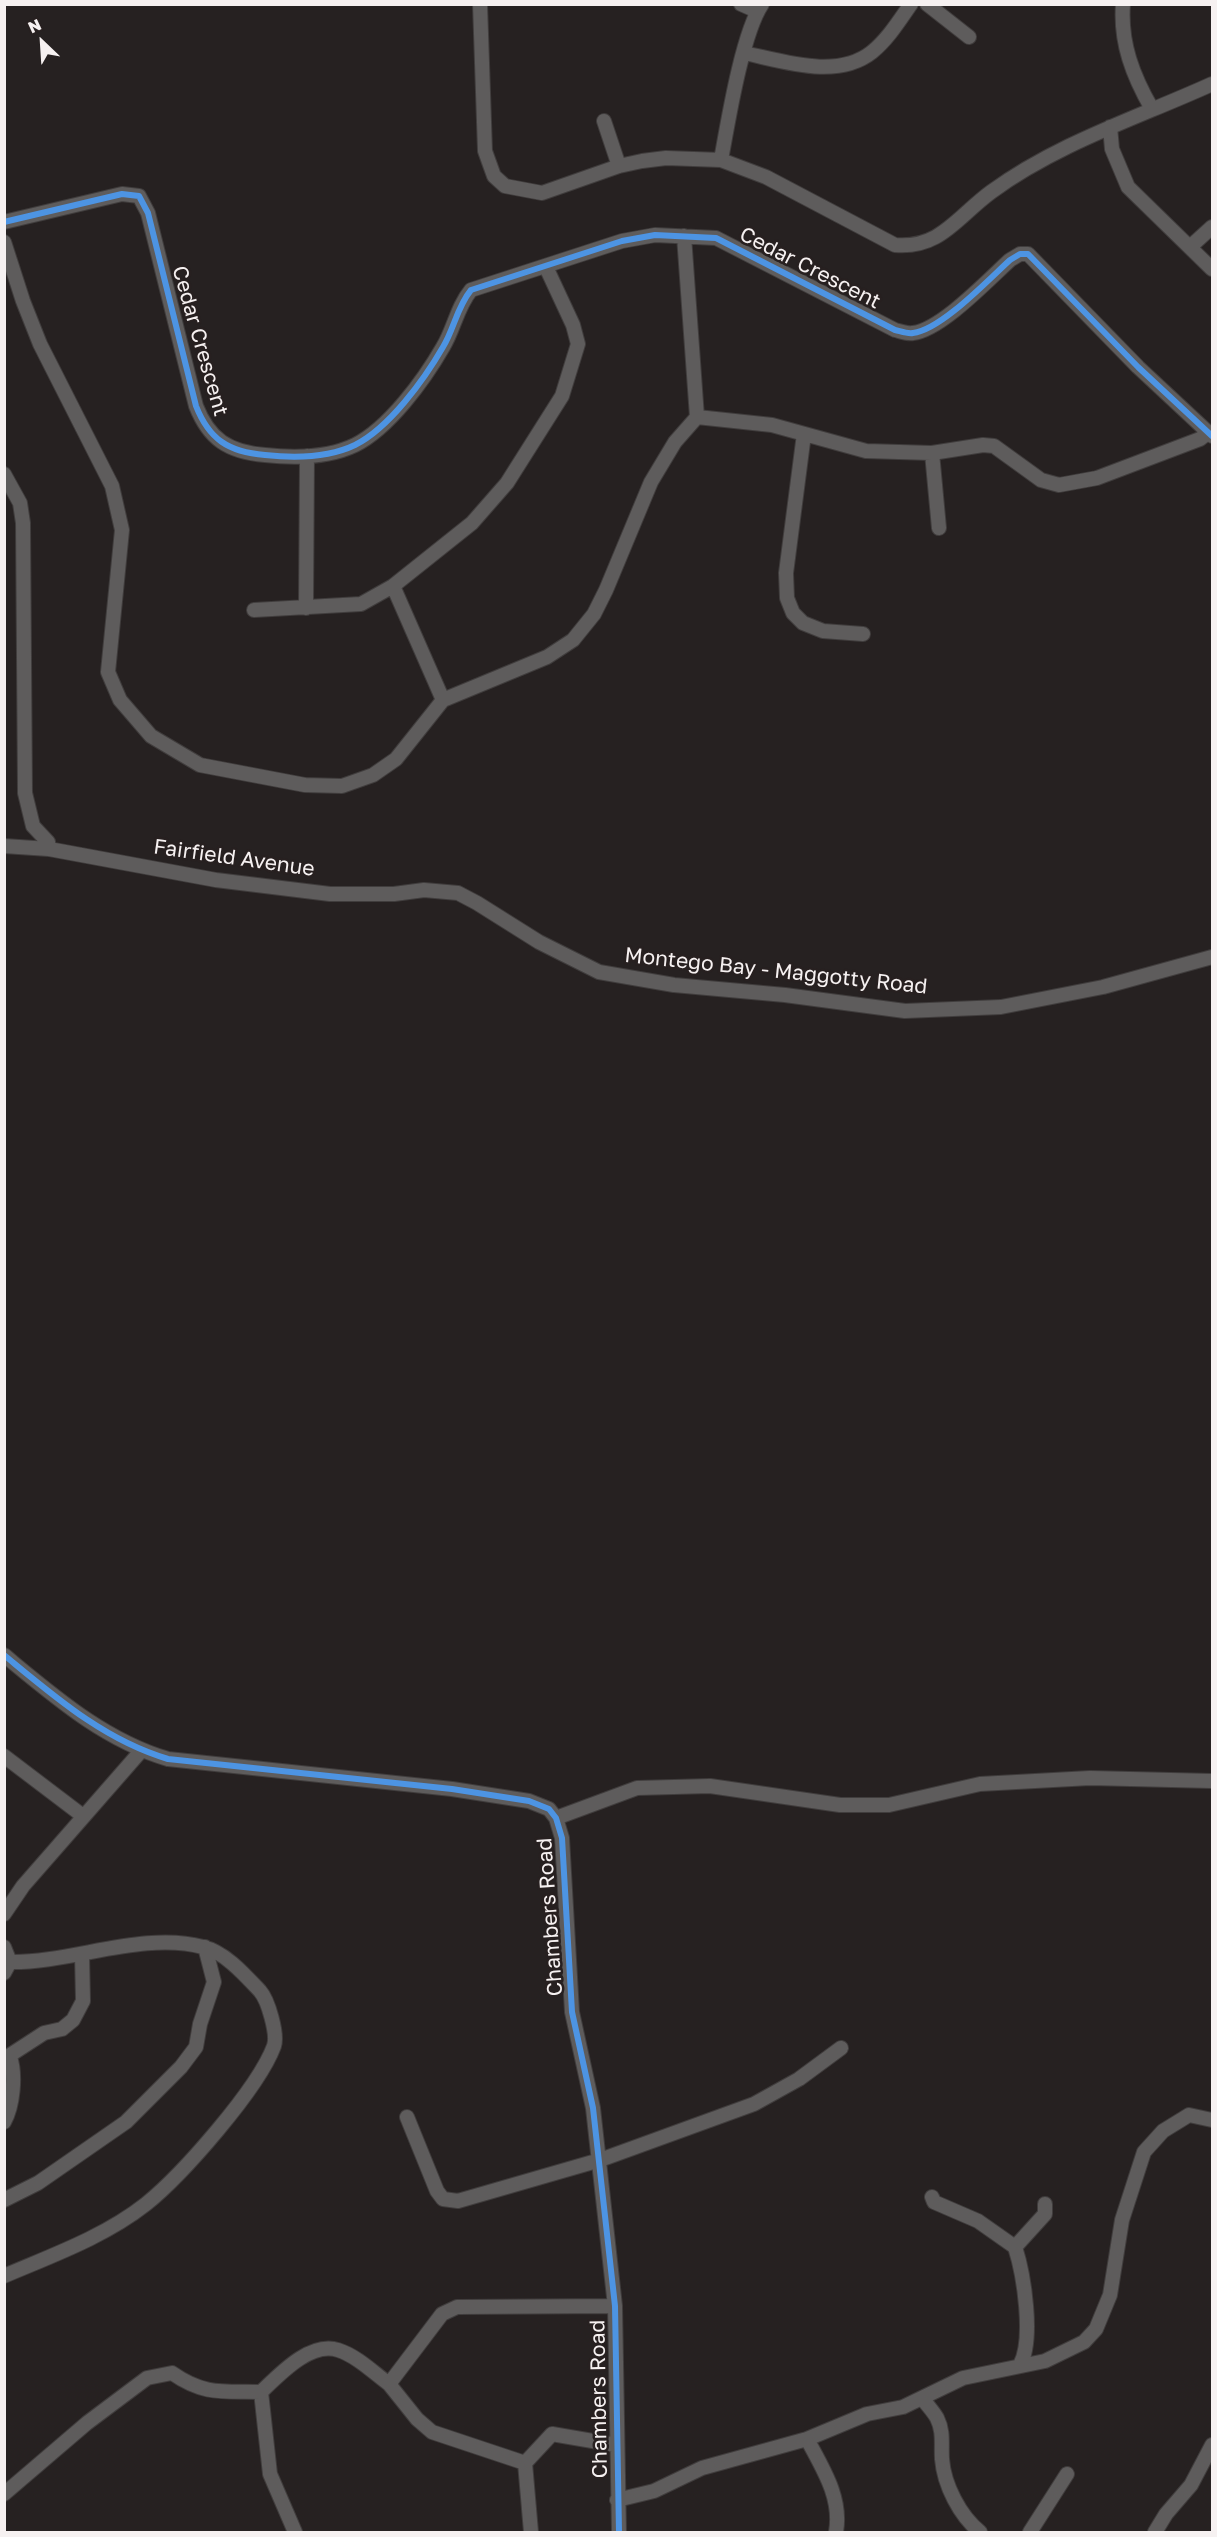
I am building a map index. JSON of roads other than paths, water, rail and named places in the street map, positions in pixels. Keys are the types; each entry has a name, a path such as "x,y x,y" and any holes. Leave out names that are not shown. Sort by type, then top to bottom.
{"street":[{"path":"480,4 484,151 494,176 505,186 542,193 619,166 666,158 721,160 766,177 895,245 915,247 932,241 991,192 1061,149 1212,84"},
{"path":"721,160 744,53 760,8 741,4"},
{"path":"744,53 805,66 838,66 871,53 911,4"},
{"path":"927,4 969,37"},
{"path":"1123,4 1126,48 1138,85 1152,109"},
{"path":"604,121 619,166"},
{"path":"1110,126 1112,148 1128,188 1212,269"},
{"name":"Cedar Crescent","path":"4,222 122,194 139,196 148,213 196,406 204,427 215,439 251,454 307,456 355,445 375,431 413,391 444,346 462,301 471,290 622,241 654,235 716,238 895,330 912,334 925,329 954,311 1010,260 1020,254 1029,254 1138,367 1211,434"},
{"path":"1190,247 1212,227"},
{"path":"4,242 23,302 40,344 112,486 119,507 122,530 108,672 120,700 151,736 200,765 305,785 342,786 373,775 396,759 443,700 547,657 573,640 594,614 651,482 675,442 697,417 684,236"},
{"path":"255,610 361,604 393,586 472,523 507,483 562,396 578,344 573,325 546,267"},
{"path":"697,417 772,425 866,451 932,453 983,445 994,446 1041,480 1059,485 1097,478 1211,434"},
{"path":"804,434 786,573 787,598 793,613 803,623 823,631 863,634"},
{"path":"932,453 939,528"},
{"path":"306,608 307,456"},
{"path":"4,474 20,503 23,523 25,793 33,826 48,842 49,849"},
{"path":"393,586 443,700"},
{"name":"Fairfield Avenue","path":"4,846 49,849 216,880 330,894 394,894 424,890 458,893"},
{"name":"Montego Bay - Maggotty Road","path":"458,893 539,942 599,972 674,985 784,995 905,1011 1001,1007 1103,987 1212,957"},
{"name":"Chambers Road","path":"4,1655 69,1708 115,1738 141,1751 168,1759 452,1789 529,1801 549,1809 556,1818 562,1838 572,2012 593,2108 615,2306 619,2532"},
{"path":"4,1914 23,1886 141,1751"},
{"path":"4,1756 83,1816"},
{"path":"556,1818 637,1788 711,1786 840,1805 889,1805 980,1784 1090,1778 1212,1781"},
{"path":"4,1947 7,1967 161,1942 205,1947 231,1962 268,2000 275,2044 256,2079 195,2156 146,2204 99,2235 4,2276"},
{"path":"4,2200 38,2183 126,2122 182,2067 196,2047 200,2024 214,1982 205,1947"},
{"path":"4,2122 10,2108 13,2066 8,2058 44,2033 62,2029 74,2020 83,2001 82,1954"},
{"path":"407,2116 437,2192 448,2201 458,2201 531,2182 600,2160 754,2104 799,2079 841,2048"},
{"path":"617,2500 654,2491 702,2468 807,2439 867,2414 903,2407 963,2378 1045,2361 1084,2342 1096,2329 1110,2295 1122,2220 1144,2152 1163,2131 1189,2115 1212,2120"},
{"path":"932,2197 934,2202 978,2221 1015,2247 1022,2276 1026,2335 1026,2355 1020,2365"},
{"path":"1015,2247 1045,2214 1045,2204"},
{"path":"389,2384 442,2314 458,2307 615,2306"},
{"path":"4,2494 87,2423 147,2378 172,2373 191,2386 210,2391 261,2392 288,2366 312,2352 336,2349 359,2362 389,2384 417,2419 432,2432 525,2463"},
{"path":"261,2392 270,2474 295,2532"},
{"path":"923,2399 937,2418 943,2439 942,2458 945,2477 961,2511 980,2532"},
{"path":"531,2532 525,2463 552,2434 616,2445"},
{"path":"807,2439 836,2498 836,2532"},
{"path":"1155,2532 1191,2485 1212,2445"},
{"path":"1030,2532 1067,2474"}]}
